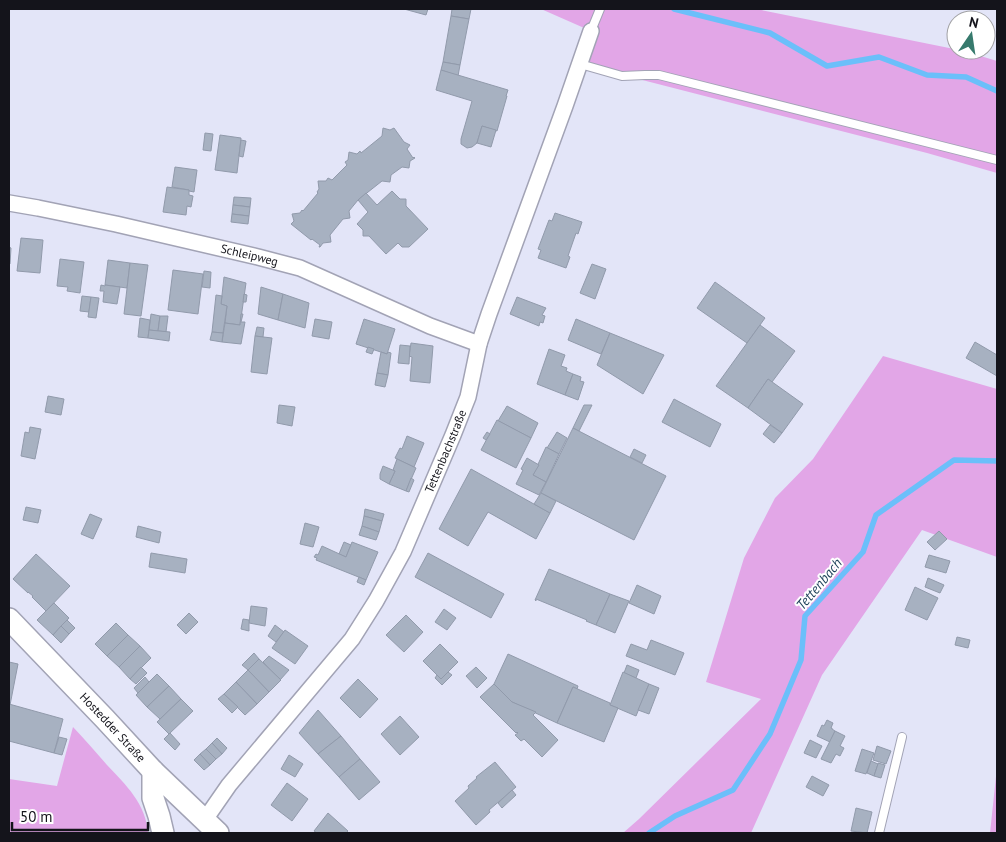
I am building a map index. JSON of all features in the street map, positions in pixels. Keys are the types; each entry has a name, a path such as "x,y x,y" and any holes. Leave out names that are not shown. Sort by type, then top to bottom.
{"main road":[{"name":"Hostedder Straße","path":"9,619 206,829"},
{"path":"153,771 153,798 163,833"}],"street":[{"name":"Tettenbachstraße","path":"206,829 224,792 352,639 403,552 468,398 489,314 591,31"},
{"name":"Schleipweg","path":"9,203 116,224 300,268 430,326 480,344"}],"lane":[{"path":"591,31 600,9"},
{"path":"580,64 622,76 659,75 997,160"},
{"path":"879,833 902,737"}],"shaded area":[{"path":"541,9 756,9 946,47 946,60 997,61 997,173 927,153 580,64 591,31"},
{"path":"883,356 997,389 997,557 922,530 822,675 751,833 623,833 761,699 706,682 744,558 775,498 813,459"},
{"path":"73,727 134,796 143,813 148,833 9,833 9,779 57,786"},
{"path":"997,767 997,833 990,833"}],"building":[{"path":"404,9 428,9 426,15"},
{"path":"452,9 471,9 469,19 451,16"},
{"path":"451,16 469,19 460,65 443,62"},
{"path":"443,62 460,65 458,76 441,70"},
{"path":"441,70 508,90 497,131 482,126 477,143 472,147 467,148 461,144 461,139 472,101 436,90"},
{"path":"482,126 496,130 491,147 477,143"},
{"path":"383,128 390,130 394,128 404,142 410,145 407,149 415,158 410,161 409,168 402,167 391,175 390,182 382,181 358,200 349,211 350,218 343,219 330,235 331,242 323,243 319,247 320,245 291,224 294,221 292,214 303,211 318,193 318,181 326,181 328,178 332,180 347,165 345,162 348,160 349,152 357,154 360,151 361,153 382,136"},
{"path":"205,133 213,134 211,151 203,150"},
{"path":"220,135 241,138 237,173 215,170"},
{"path":"241,140 246,141 243,157 239,156"},
{"path":"175,167 197,170 194,192 172,187"},
{"path":"167,187 189,190 189,195 193,196 191,207 187,206 186,215 163,212"},
{"path":"392,191 400,199 406,199 406,206 428,229 409,247 402,247 398,243 386,254 369,236 363,236 363,230 357,224 368,212 358,200 366,193 377,205"},
{"path":"234,197 251,198 250,207 233,205"},
{"path":"233,205 250,207 249,216 232,214"},
{"path":"555,213 582,222 568,256 570,257 566,268 538,258 541,250 538,249 549,220 552,221"},
{"path":"232,214 249,216 248,224 231,222"},
{"path":"21,238 43,240 40,273 17,271"},
{"path":"9,247 11,248 10,264 9,264"},
{"path":"60,259 84,262 80,293 67,291 68,287 57,286"},
{"path":"108,260 130,263 127,288 105,285"},
{"path":"130,263 148,265 141,316 124,314"},
{"path":"592,264 606,269 595,299 580,293"},
{"path":"173,270 203,274 198,314 168,310"},
{"path":"204,271 211,272 210,288 202,287"},
{"path":"224,277 246,283 240,325 225,323 227,306 221,304"},
{"path":"715,282 765,318 747,343 697,308"},
{"path":"101,285 120,287 117,304 103,302 104,291 100,291"},
{"path":"261,287 283,294 278,320 258,314"},
{"path":"244,294 247,295 246,302 243,302"},
{"path":"283,294 309,303 305,328 278,320"},
{"path":"216,295 222,296 221,304 227,306 223,333 212,332"},
{"path":"82,296 91,297 89,312 80,311"},
{"path":"91,297 99,298 96,318 88,317"},
{"path":"517,297 546,308 542,315 545,316 543,323 540,322 539,326 510,314"},
{"path":"151,314 160,316 158,331 149,330"},
{"path":"241,314 243,314 241,322 245,322 241,344 222,342 225,323 240,325"},
{"path":"160,316 168,316 166,332 158,331"},
{"path":"140,318 150,320 148,338 138,337"},
{"path":"315,319 332,322 329,339 312,336"},
{"path":"364,319 395,329 387,354 356,344"},
{"path":"576,319 610,333 601,354 568,340"},
{"path":"760,325 795,351 772,382 768,379 748,408 716,386"},
{"path":"257,327 264,328 263,337 255,336"},
{"path":"149,330 170,332 169,341 148,338"},
{"path":"212,332 223,333 222,342 210,340"},
{"path":"610,333 664,355 643,394 597,365"},
{"path":"255,336 272,338 267,374 251,372"},
{"path":"975,342 997,355 997,376 966,358"},
{"path":"411,343 433,346 430,383 410,381 412,357 409,356"},
{"path":"400,345 410,346 409,364 398,363"},
{"path":"368,347 374,349 372,354 366,352"},
{"path":"549,349 565,355 561,366 567,368 566,371 573,374 565,395 537,384"},
{"path":"381,352 391,353 388,375 377,373"},
{"path":"377,373 388,375 385,387 375,385"},
{"path":"573,374 581,377 580,381 584,382 578,400 565,395"},
{"path":"768,379 803,404 782,433 748,408"},
{"path":"48,396 64,399 61,415 45,412"},
{"path":"674,399 721,424 710,447 662,422"},
{"path":"279,405 295,407 292,426 277,423"},
{"path":"584,405 592,405 579,431 573,428"},
{"path":"507,406 538,423 531,438 498,421"},
{"path":"497,420 531,438 516,468 481,450"},
{"path":"770,425 782,433 774,443 763,434"},
{"path":"30,427 41,429 35,459 21,456 25,432 29,433"},
{"path":"573,428 666,476 634,540 541,493"},
{"path":"487,432 490,434 486,440 483,438"},
{"path":"557,432 567,438 559,454 547,448"},
{"path":"407,436 424,443 414,467 395,458 400,448 402,449"},
{"path":"546,447 559,454 546,482 533,475"},
{"path":"634,449 646,455 642,463 630,457"},
{"path":"527,458 539,465 533,475 546,482 539,495 516,484"},
{"path":"397,459 416,468 406,491 389,484 395,471 393,470"},
{"path":"383,466 395,471 389,484 380,479"},
{"path":"471,469 550,513 536,539 488,512 468,546 439,529"},
{"path":"411,478 414,480 409,492 406,491"},
{"path":"541,493 556,501 550,513 534,504"},
{"path":"26,507 41,510 38,523 23,520"},
{"path":"365,509 384,514 382,521 364,516"},
{"path":"90,514 102,519 93,539 81,534"},
{"path":"364,516 382,521 379,532 362,526"},
{"path":"305,523 319,527 313,547 300,544"},
{"path":"138,526 161,532 159,543 136,537"},
{"path":"362,526 379,532 376,540 359,535"},
{"path":"939,531 947,539 935,550 927,542"},
{"path":"344,542 351,545 346,557 339,554"},
{"path":"352,542 378,552 366,580 316,560 317,558 314,557 316,554 318,555 322,546 346,557"},
{"path":"151,553 187,559 185,573 149,567"},
{"path":"428,553 504,594 491,618 415,577"},
{"path":"36,554 70,586 46,611 33,596 13,579"},
{"path":"929,555 950,561 946,573 925,567"},
{"path":"549,569 610,594 596,625 535,600"},
{"path":"359,577 366,580 364,585 357,582"},
{"path":"928,578 944,585 940,593 925,587"},
{"path":"637,585 661,596 654,614 629,603"},
{"path":"915,587 938,598 927,620 905,610"},
{"path":"610,594 629,601 615,633 596,625"},
{"path":"54,603 69,618 53,635 37,620"},
{"path":"251,606 267,608 265,626 249,623"},
{"path":"444,609 456,618 447,630 435,622"},
{"path":"189,613 198,622 186,634 177,625"},
{"path":"406,615 423,632 404,652 386,635"},
{"path":"243,619 249,620 249,631 241,629"},
{"path":"67,620 75,628 69,634 61,626"},
{"path":"116,623 128,635 107,656 95,644"},
{"path":"275,625 284,632 276,642 268,636"},
{"path":"61,626 69,634 61,643 53,635"},
{"path":"285,630 308,646 295,664 272,648"},
{"path":"128,635 140,646 119,667 107,656"},
{"path":"957,637 970,640 968,648 955,645"},
{"path":"651,640 684,653 675,675 626,656 631,644 647,650"},
{"path":"440,644 458,662 441,679 423,661"},
{"path":"140,646 151,658 130,679 119,667"},
{"path":"254,653 259,659 248,670 242,665"},
{"path":"508,654 578,686 577,689 573,687 557,723 512,702 494,684"},
{"path":"269,656 289,670 280,680 263,662"},
{"path":"259,659 281,680 269,692 248,670"},
{"path":"9,662 18,664 10,705 9,704"},
{"path":"627,665 639,670 636,678 624,673"},
{"path":"141,667 147,673 136,684 130,679"},
{"path":"476,667 487,678 477,688 466,676"},
{"path":"248,670 269,692 257,704 236,682"},
{"path":"448,672 452,675 442,685 435,678 437,675 441,679"},
{"path":"623,672 649,684 636,716 610,705"},
{"path":"157,674 169,686 147,707 136,695"},
{"path":"145,677 149,682 138,693 134,688"},
{"path":"358,679 378,699 360,718 340,698"},
{"path":"236,682 257,704 245,715 224,694"},
{"path":"494,684 512,702 536,712 533,715 558,740 542,757 524,739 521,741 515,735 518,733 480,697"},
{"path":"649,684 659,688 649,714 638,710"},
{"path":"169,686 181,699 160,719 147,707"},
{"path":"573,687 618,708 604,742 557,723"},
{"path":"224,694 238,707 232,713 218,699"},
{"path":"181,699 193,711 169,734 157,722"},
{"path":"9,704 63,719 54,753 9,741"},
{"path":"318,710 341,736 318,754 299,733"},
{"path":"400,716 419,737 400,755 381,734"},
{"path":"827,720 833,723 831,728 835,731 830,742 817,736 822,725 824,726"},
{"path":"835,731 845,736 840,746 844,748 840,756 836,754 831,763 821,759"},
{"path":"170,733 180,744 175,750 164,739"},
{"path":"341,736 360,759 339,777 318,754"},
{"path":"59,737 67,739 62,755 54,753"},
{"path":"217,738 227,748 222,754 212,743"},
{"path":"810,740 822,746 816,758 804,753"},
{"path":"212,743 222,754 216,759 206,749"},
{"path":"877,746 891,751 886,764 873,760"},
{"path":"206,749 216,759 210,765 200,754"},
{"path":"862,749 874,753 866,774 855,771"},
{"path":"200,754 210,765 204,770 194,760"},
{"path":"289,755 303,764 295,777 281,769"},
{"path":"360,759 380,782 359,800 339,777"},
{"path":"871,761 878,764 874,776 867,773"},
{"path":"495,762 516,787 489,810 490,812 476,825 455,801 469,788 468,786 476,777"},
{"path":"878,763 885,765 881,778 874,776"},
{"path":"812,776 829,785 823,796 806,787"},
{"path":"287,783 308,799 292,821 271,805"},
{"path":"512,790 516,795 502,808 498,803"},
{"path":"856,808 872,812 867,833 851,831"},
{"path":"328,813 348,831 346,833 317,833 314,831"}],"waterway":[{"name":"Tettenbach","path":"674,9 770,33 827,66 879,57 927,75 966,77 997,91"},
{"name":"Tettenbach","path":"649,833 675,816 733,790 770,734 801,660 805,616 863,552 876,515 954,460 997,461"}]}
